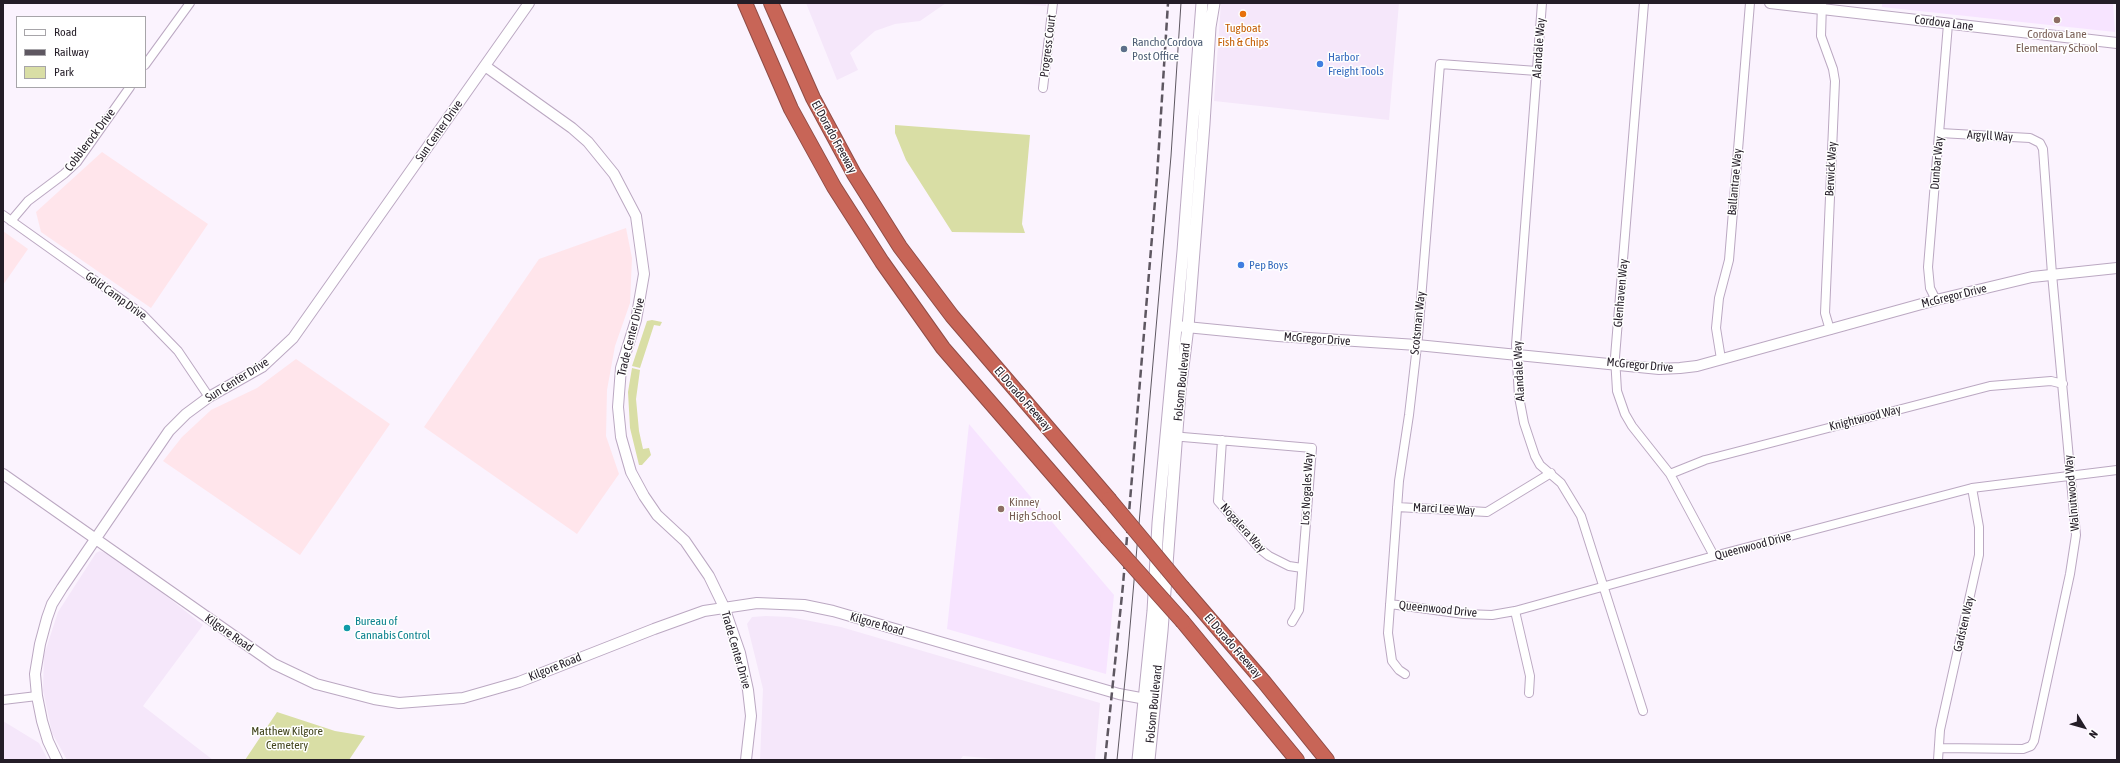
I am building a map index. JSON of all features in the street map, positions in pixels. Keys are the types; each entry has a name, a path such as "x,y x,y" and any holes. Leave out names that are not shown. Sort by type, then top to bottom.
{"highway":[{"name":"El Dorado Freeway","path":"745,3 754,27 795,115 834,187 882,262 944,348 1107,537 1183,622 1297,760"},
{"name":"El Dorado Freeway","path":"771,3 813,98 854,174 900,247 952,316 1264,682 1327,760"}],"main road":[{"name":"Folsom Boulevard","path":"1149,760 1149,700 1172,436 1176,326 1202,3"},
{"name":"Folsom Boulevard","path":"1172,436 1188,327 1208,53 1214,3"},
{"path":"1195,79 1200,89 1198,118 1204,124"},
{"name":"Folsom Boulevard","path":"1138,760 1149,700"}],"street":[{"path":"146,64 190,3"},
{"name":"Sun Center Drive","path":"58,760 48,741 36,696 36,674 40,644 52,604 169,431 186,414 209,397 262,367 293,338 529,3"},
{"name":"Progress Court","path":"1043,88 1053,3"},
{"name":"Alandale Way","path":"1542,3 1516,354 1519,397 1527,435 1540,466 1561,483 1581,516 1643,711"},
{"name":"Glenhaven Way","path":"1644,3 1615,363 1618,391 1625,414 1640,438 1670,474 1714,556"},
{"name":"Ballantrae Way","path":"1721,359 1716,328 1719,298 1729,260 1750,3"},
{"name":"Cordova Lane","path":"1770,3 1822,6 1948,24 2117,43"},
{"name":"Berwick Way","path":"1822,6 1821,36 1833,69 1835,81 1825,313 1830,330"},
{"name":"Dunbar Way","path":"1936,300 1930,288 1928,267 1948,24"},
{"name":"Scotsman Way","path":"1405,674 1395,666 1389,650 1388,633 1397,507 1417,345 1440,64 1537,71"},
{"name":"Trade Center Drive","path":"485,66 572,128 588,142 614,174 636,216 644,274 636,320 621,368 618,423 624,454 631,472 644,496 657,515 685,541 709,576 724,607 741,659 752,716 746,760"},
{"name":"Cobblerock Drive","path":"11,220 31,198 64,174 77,162 129,88"},
{"name":"Argyll Way","path":"1940,133 2030,138 2040,143"},
{"name":"Walnutwood Way","path":"1938,748 2023,749 2031,746 2034,741 2070,574 2076,536 2052,274 2043,149 2040,143"},
{"name":"Gold Camp Drive","path":"3,215 142,314 178,351 209,397"},
{"name":"McGregor Drive","path":"1176,326 1278,336 1417,345 1659,368 1680,368 1721,359 1936,300 2052,274 2117,268"},
{"name":"Knightwood Way","path":"1670,474 1705,460 1990,386 2051,381 2063,384"},
{"name":"Los Nogales Way","path":"1172,436 1312,448 1299,610 1292,622"},
{"name":"Nogalera Way","path":"1222,440 1218,501 1260,549 1269,556 1289,566 1302,568"},
{"name":"Queenwood Drive","path":"1390,604 1464,614 1492,615 1516,611 1714,556 1972,488 2071,474 2117,470"},
{"name":"Kilgore Road","path":"3,474 232,635 291,673 331,689 374,699 399,703 463,698 503,687 704,611 724,607 772,603 804,605 833,611 1149,700"},
{"name":"Marci Lee Way","path":"1397,507 1487,512 1551,474"},
{"name":"Gadsten Way","path":"1938,760 1940,730 1979,555 1979,527 1972,488"},
{"path":"1516,611 1530,676 1529,693"},
{"path":"3,700 36,696"}],"shaded area":[{"path":"806,3 946,3 920,21 895,24 875,31 850,53 858,70 837,80"},
{"path":"1002,3 1046,3 1046,6"},
{"path":"1221,3 1399,3 1389,120 1214,101"},
{"name":"Cordova Lane Elementary School","path":"1882,3 2113,3 2115,32 1882,7"},
{"path":"102,152 208,224 151,308 41,232 36,212"},
{"path":"626,228 632,258 630,303 615,346 607,390 606,436 619,474 577,534 424,427 539,259"},
{"path":"3,231 28,249 3,285"},
{"path":"296,359 390,424 300,555 163,461 182,437 211,410 257,388"},
{"name":"Kinney High School","path":"969,424 1114,595 1106,674 947,629"},
{"path":"100,551 118,558 203,625 143,706 213,760 67,760 52,733 43,690 44,655 58,612 96,553"},
{"path":"752,617 790,617 841,627 1100,703 1095,760 1007,760 963,756 960,760 760,760 763,689 747,624"},
{"path":"3,721 39,743 48,760 3,760"}],"green space":[{"path":"895,125 1030,135 1022,224 1025,233 952,232 906,160 895,133"},
{"path":"652,320 662,322 660,326 654,325 640,368 632,366 647,321"},
{"path":"632,368 640,370 636,399 639,431 643,449 649,448 651,455 642,465 639,465 630,428 628,392"},
{"name":"Matthew Kilgore Cemetery","path":"277,712 335,731 365,736 349,760 245,760"}],"tram line":[{"path":"1117,760 1171,156 1181,3"}],"railway":[{"path":"1105,760 1123,585 1157,177 1168,3"}],"place":[{"name":"Tugboat Fish & Chips","path":"1243,14"},
{"name":"Cordova Lane Elementary School","path":"2057,20"},
{"name":"Rancho Cordova Post Office","path":"1124,49"},
{"name":"Harbor Freight Tools","path":"1320,64"},
{"name":"Pep Boys","path":"1241,265"},
{"name":"Kinney High School","path":"1001,509"},
{"name":"Bureau of Cannabis Control","path":"347,628"}]}
